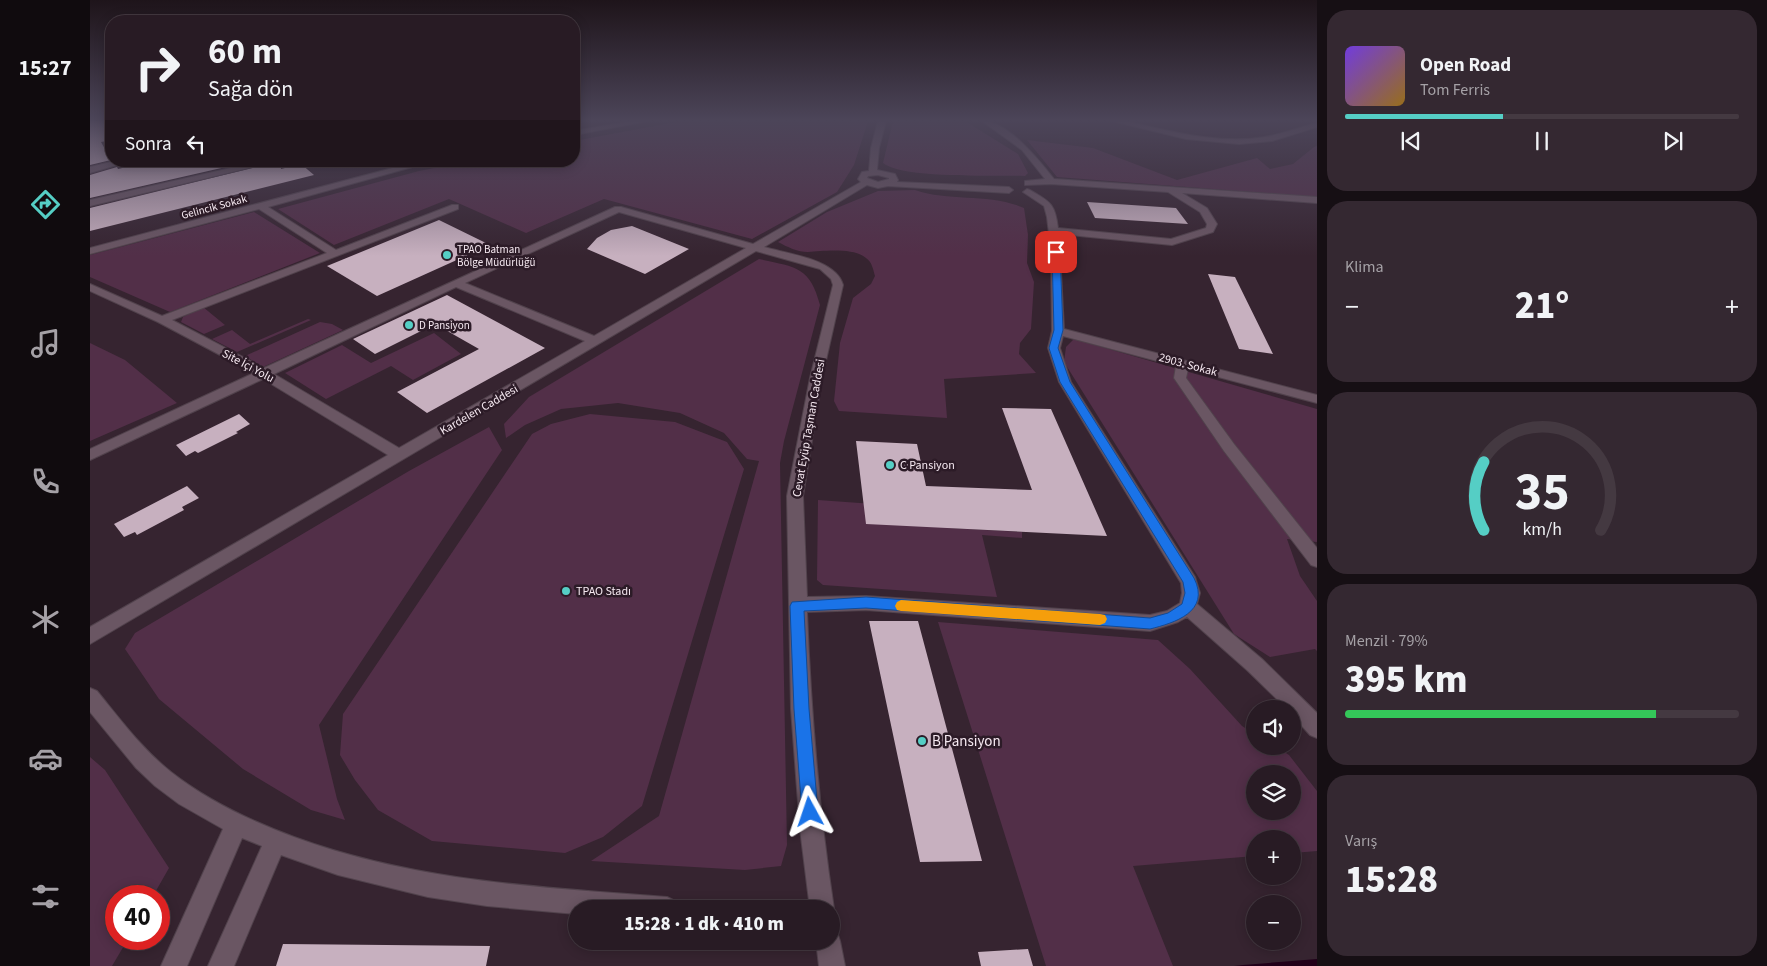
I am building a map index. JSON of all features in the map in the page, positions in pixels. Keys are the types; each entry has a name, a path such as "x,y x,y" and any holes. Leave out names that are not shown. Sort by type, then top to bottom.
{"street":[{"path":"90,170 105,166"},
{"path":"872,166 870,177 880,185 890,180 1018,184 1051,182 1317,200"},
{"path":"1039,166 1051,182"},
{"path":"90,203 248,167"},
{"name":"Gelincik Sokak","path":"90,241 384,167"},
{"name":"Gelincik Sokak","path":"90,251 407,167"},
{"name":"Kardelen Caddesi","path":"90,636 596,341 870,177"},
{"path":"890,180 1009,190 1018,184"},
{"path":"797,606 866,603 1150,623 1172,617 1188,607 1191,593 1189,582 1065,382 1054,348 1058,330 1056,252 1052,217 1048,204 1018,184 1003,187 1009,190"},
{"path":"1053,230 1172,242 1210,230 1212,224 1204,210 1168,189"},
{"path":"261,206 334,254"},
{"path":"162,320 455,207"},
{"name":"Cevat Eyüp Taşman Caddesi","path":"90,455 618,209 753,248 824,266 836,278 838,285 816,378 795,496 801,709 811,829 821,900"},
{"path":"456,283 596,341"},
{"name":"Site İçi Yolu","path":"90,287 162,320 265,374 400,456"},
{"name":"2903. Sokak","path":"1058,330 1317,399"},
{"path":"1183,364 1180,378 1196,402 1244,468 1317,560"},
{"path":"1188,607 1250,658 1291,698 1317,728"},
{"path":"90,697 151,768 191,799 236,825 275,842 336,863 399,879 485,894 568,901"},
{"path":"174,966 236,825"},
{"path":"221,966 275,842"},
{"path":"829,950 832,966"}],"shaded area":[{"path":"853,166 837,192 752,239 604,199 526,233 449,199 334,245 278,209 440,167"},
{"path":"890,166 1024,166 1028,173 1025,176 951,175 910,172"},
{"path":"1048,166 1140,166 1177,180 1228,166 1267,166 1270,169 1283,166 1317,166 1317,197 1057,177"},
{"path":"915,190 942,196 1011,203 1024,208 1028,235 1027,263 1034,282 1031,329 1020,343 1019,354 1036,373 944,379 947,418 839,411 834,401 840,343 853,298 871,284 875,276 872,266 866,258 854,252 838,250 804,252 778,242 827,212 878,191"},
{"path":"254,212 320,253 170,312 90,277 90,255"},
{"path":"759,259 791,267 806,275 816,292 820,305 784,441 780,463 787,845 781,866 745,870 591,861 659,816 759,461 747,459 724,433 680,413 618,403 561,409 525,425 506,438 504,424 529,397"},
{"path":"203,307 225,325 204,334 181,322 183,317"},
{"path":"308,319 311,320 237,352 212,339 232,330 250,344"},
{"path":"320,322 332,324 343,330 263,367 245,356"},
{"path":"434,333 461,354 413,380 391,366 326,399 285,373 342,345 371,363"},
{"path":"1074,339 1317,409 1317,542 1287,539 1300,576 1317,601 1317,651 1315,649 1270,657 1234,634 1064,362 1066,347"},
{"path":"90,343 125,360 177,403 90,441"},
{"name":"TPAO Stadı","path":"590,414 675,422 727,442 744,469 642,806 603,837 565,853 432,841 378,810 355,780 340,755 343,714 532,434 551,424"},
{"path":"489,427 502,450 319,725 337,799 345,820 311,810 243,769 159,699 125,649 135,633 409,471"},
{"path":"818,500 943,509 948,528 1022,532 1022,538 982,535 997,597 823,585 817,580"},
{"path":"938,622 1158,640 1190,669 1246,728 1246,755 1289,755 1297,765 1246,765 1246,820 1301,820 1301,770 1317,791 1317,851 1301,852 1301,830 1246,830 1246,857 1133,866 1173,966 1046,966"},
{"path":"90,757 105,770 169,868 159,885 105,885 105,950 121,950 112,966 90,966"},
{"path":"1317,959 1317,966 1234,966 1243,965"}],"building":[{"path":"117,167 118,169 127,167 226,167 90,198 90,175"},
{"path":"256,167 281,167 281,169 305,167 314,175 90,231 90,208"},
{"path":"1087,202 1176,208 1188,224 1095,218"},
{"name":"TPAO Batman Bölge Müdürlüğü","path":"439,220 490,245 377,296 327,266"},
{"path":"632,226 689,249 645,274 587,249 597,238 611,230"},
{"path":"1208,274 1235,277 1273,354 1239,349"},
{"path":"447,295 545,348 427,413 397,392 479,349 435,324 375,354 353,339"},
{"name":"C Pansiyon","path":"1002,408 1051,409 1107,536 866,524 856,441 917,444 926,486 1032,490"},
{"path":"239,414 250,424 236,432 238,433 198,453 195,451 186,456 176,445"},
{"path":"187,486 199,498 182,507 184,510 137,535 135,532 124,537 114,524"},
{"name":"B Pansiyon","path":"869,621 918,621 982,861 920,862"},
{"path":"283,944 490,946 486,966 276,966"},
{"path":"1028,949 1033,966 981,966 978,952"}],"slow traffic":[{"path":"901,606 1100,619"}],"place":[{"name":"TPAO Batman Bölge Müdürlüğü","path":"447,255"},
{"name":"D Pansiyon","path":"409,325"},
{"name":"C Pansiyon","path":"890,465"},
{"name":"TPAO Stadı","path":"566,591"},
{"name":"B Pansiyon","path":"922,741"}],"route":[{"path":"810,812 801,709 797,606 866,603 1150,623 1172,617 1188,607 1191,593 1189,582 1065,382 1057,362 1054,348 1058,330 1056,252"}]}
